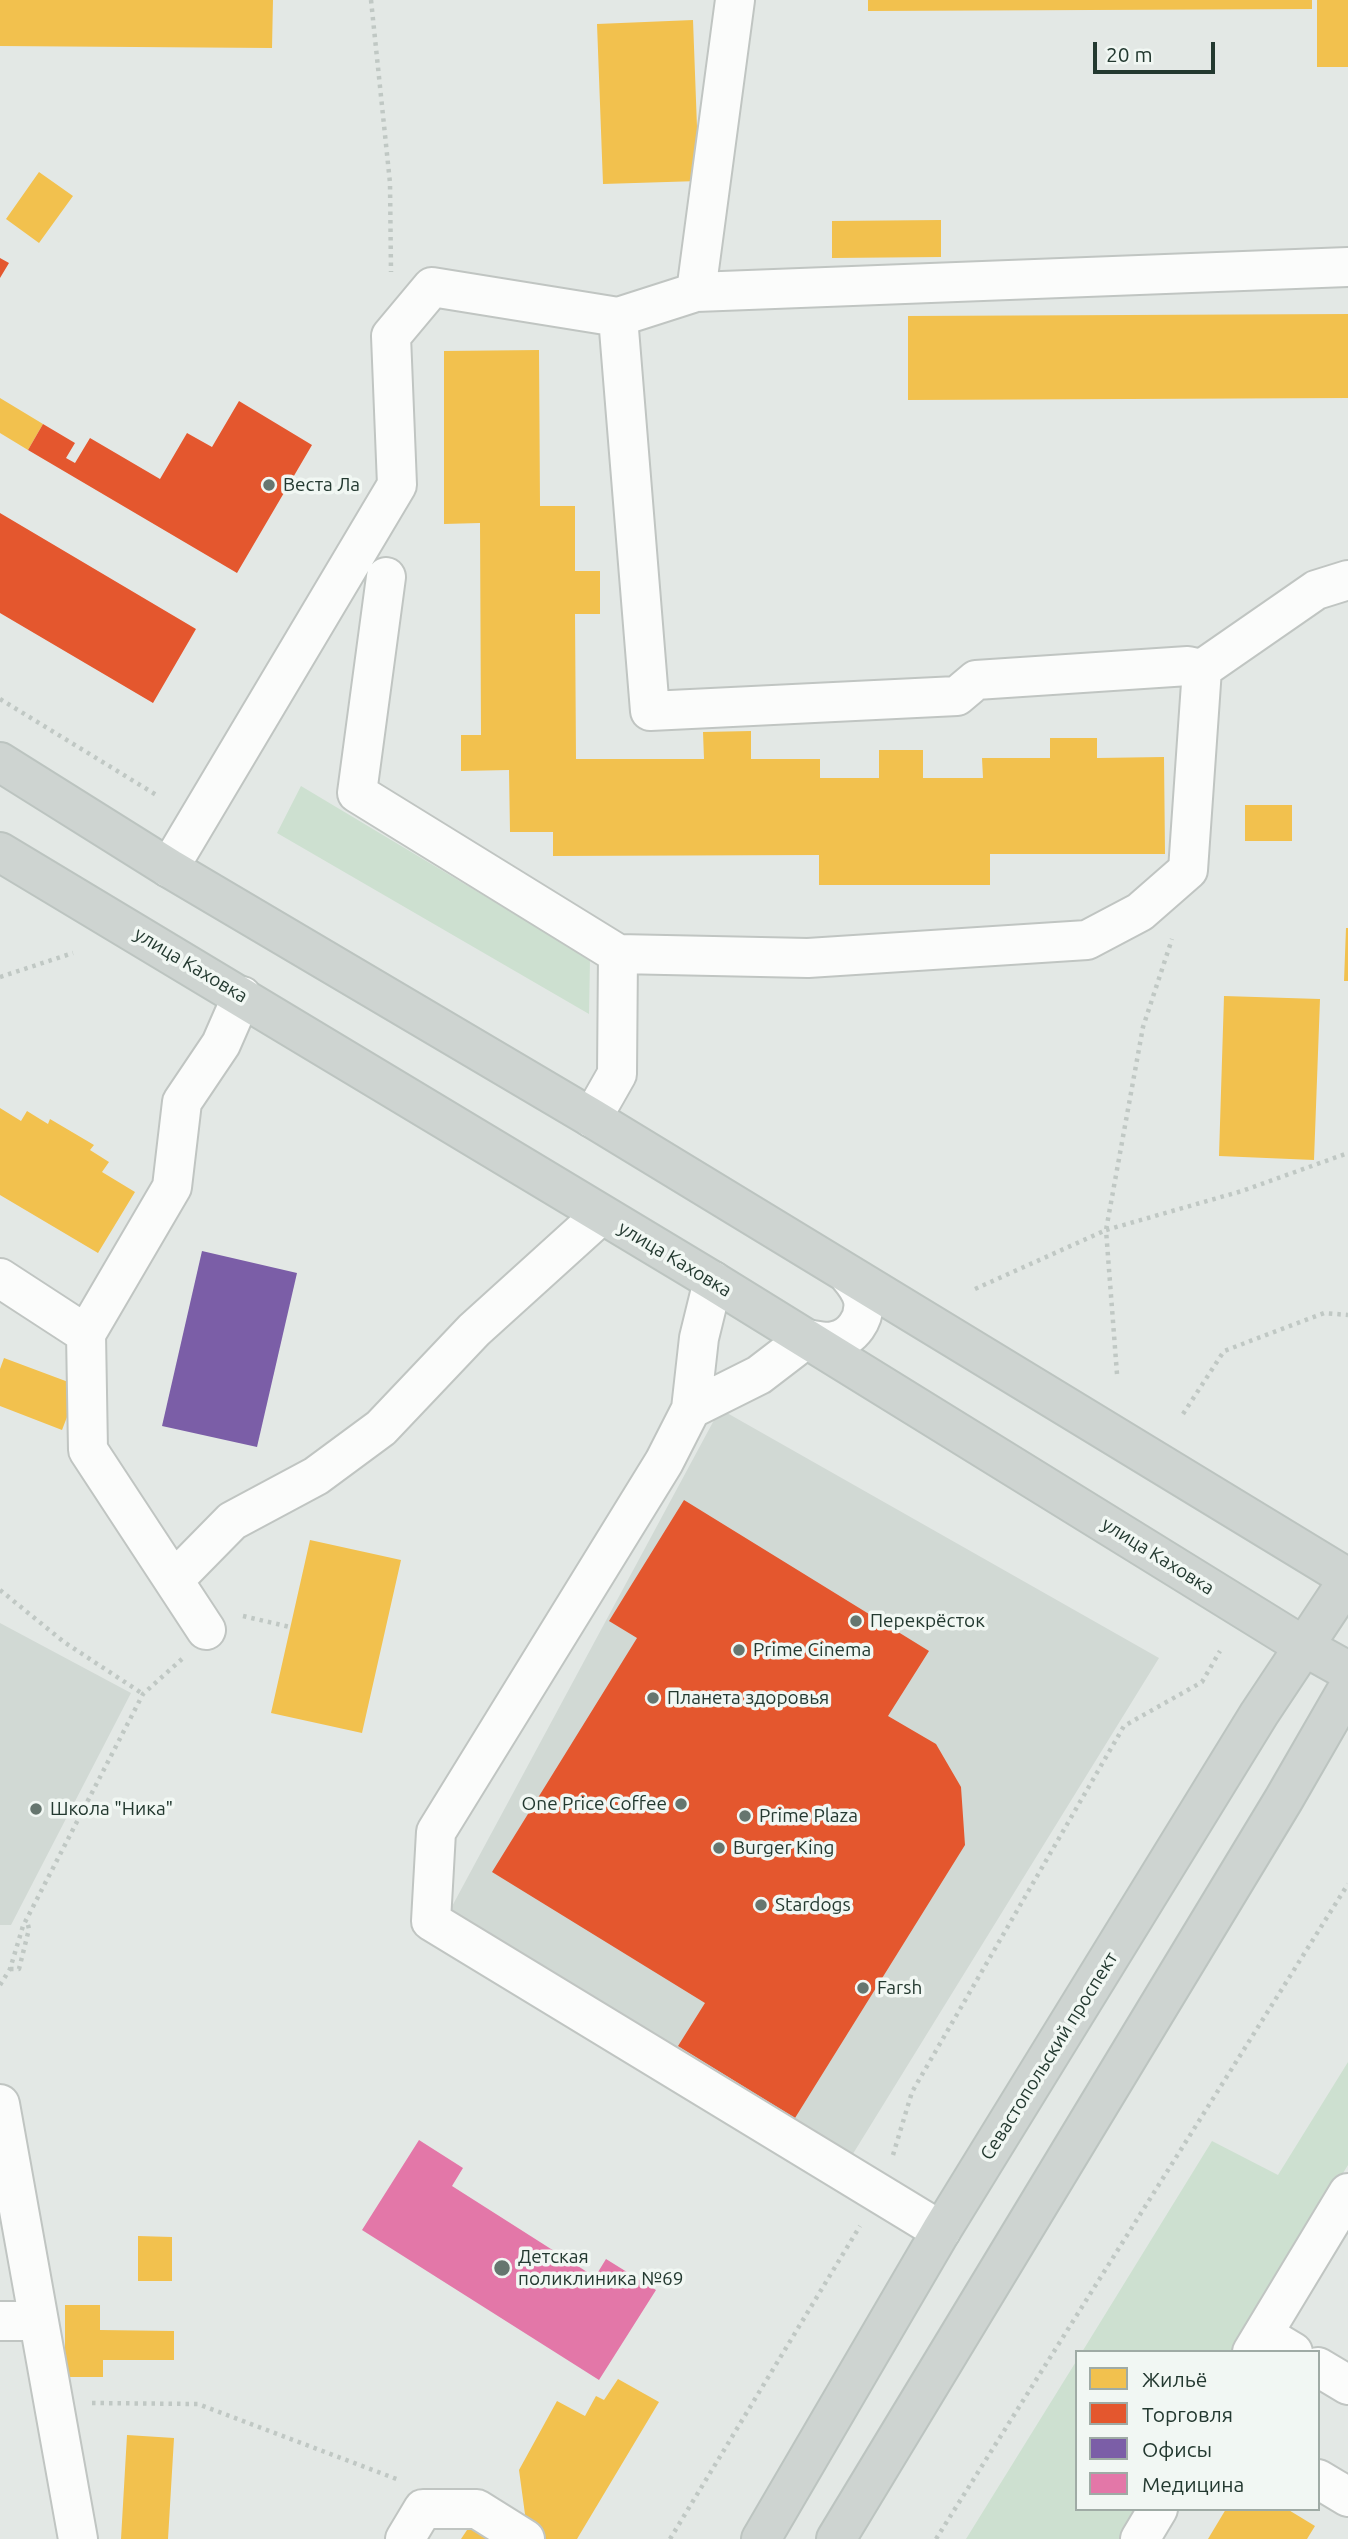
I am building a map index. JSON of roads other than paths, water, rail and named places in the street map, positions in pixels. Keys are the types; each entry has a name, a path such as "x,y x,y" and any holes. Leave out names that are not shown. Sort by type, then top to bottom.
{"main road":[{"path":"0,762 169,868 592,1118 1348,1579"},
{"name":"улица Каховка","path":"0,852 713,1281 1348,1671"},
{"name":"Севастопольский проспект","path":"761,2539 941,2231 1252,1726 1348,1579"},
{"path":"836,2539 1270,1823 1348,1688"}],"lane":[{"path":"696,292 735,0"},
{"path":"169,868 397,485 391,336 432,287 618,317 696,292 1348,267"},
{"path":"618,317 650,711 957,696 976,680 1188,666 1202,669 1316,590 1348,580"},
{"path":"386,577 357,793 618,954 808,958 1087,940 1140,912 1188,870 1202,669"},
{"path":"592,1118 617,1074 618,954"},
{"path":"195,1644 174,1580 88,1450 86,1334 172,1186 182,1102 221,1044 242,996"},
{"path":"174,1580 232,1521 316,1476 381,1428 474,1330 601,1214"},
{"path":"691,1409 759,1375 806,1339 834,1341 847,1336 857,1327 863,1300 858,1287 849,1276"},
{"path":"0,1278 86,1334"},
{"path":"713,1281 699,1338 691,1409 664,1462 436,1832 431,1921 941,2231"},
{"path":"0,2104 78,2539"},
{"path":"1269,2346 1348,2193"},
{"path":"0,2321 38,2321"},
{"path":"1320,2368 1348,2385"},
{"path":"1320,2480 1348,2497"},
{"path":"405,2539 423,2509 477,2509 525,2539"},
{"path":"1140,2539 1156,2511"}],"place":[{"name":"Веста Ла","path":"269,485"},
{"name":"Перекрёсток","path":"856,1621"},
{"name":"Prime Cinema","path":"739,1650"},
{"name":"Планета здоровья","path":"653,1698"},
{"name":"One Price Coffee","path":"681,1804"},
{"name":"Школа \"Ника\"","path":"36,1809"},
{"name":"Prime Plaza","path":"745,1816"},
{"name":"Burger King","path":"719,1848"},
{"name":"Stardogs","path":"761,1905"},
{"name":"Farsh","path":"863,1988"},
{"name":"Детская поликлиника №69","path":"502,2268"}]}
